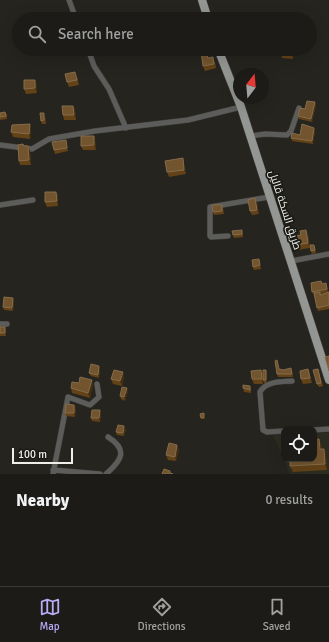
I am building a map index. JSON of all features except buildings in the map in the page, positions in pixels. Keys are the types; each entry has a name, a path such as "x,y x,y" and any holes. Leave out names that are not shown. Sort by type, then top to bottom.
{"main road":[{"path":"202,0 206,12"},
{"name":"طريق السكة قاليل","path":"221,56 241,107 329,380"}],"street":[{"path":"69,0 73,12"},
{"path":"90,56 94,66 109,89 126,128"},
{"path":"0,145 32,149 49,139 188,120 241,107"},
{"path":"250,136 265,134 287,135 291,130 299,108"},
{"path":"228,236 210,236 210,207 269,197"},
{"path":"0,205 33,200"},
{"path":"291,261 329,254"},
{"path":"0,324 7,324"},
{"path":"281,431 267,432 263,430 260,392 271,383 292,381"},
{"path":"97,384 100,397 90,405 68,397 53,472 100,474"},
{"path":"317,430 329,429"},
{"path":"106,474 119,461 121,450 120,445 108,437"}],"shaded area":[{"path":"317,433 329,433 329,474 290,474 285,462 317,462"},
{"path":"273,435 281,435 281,453"}]}
